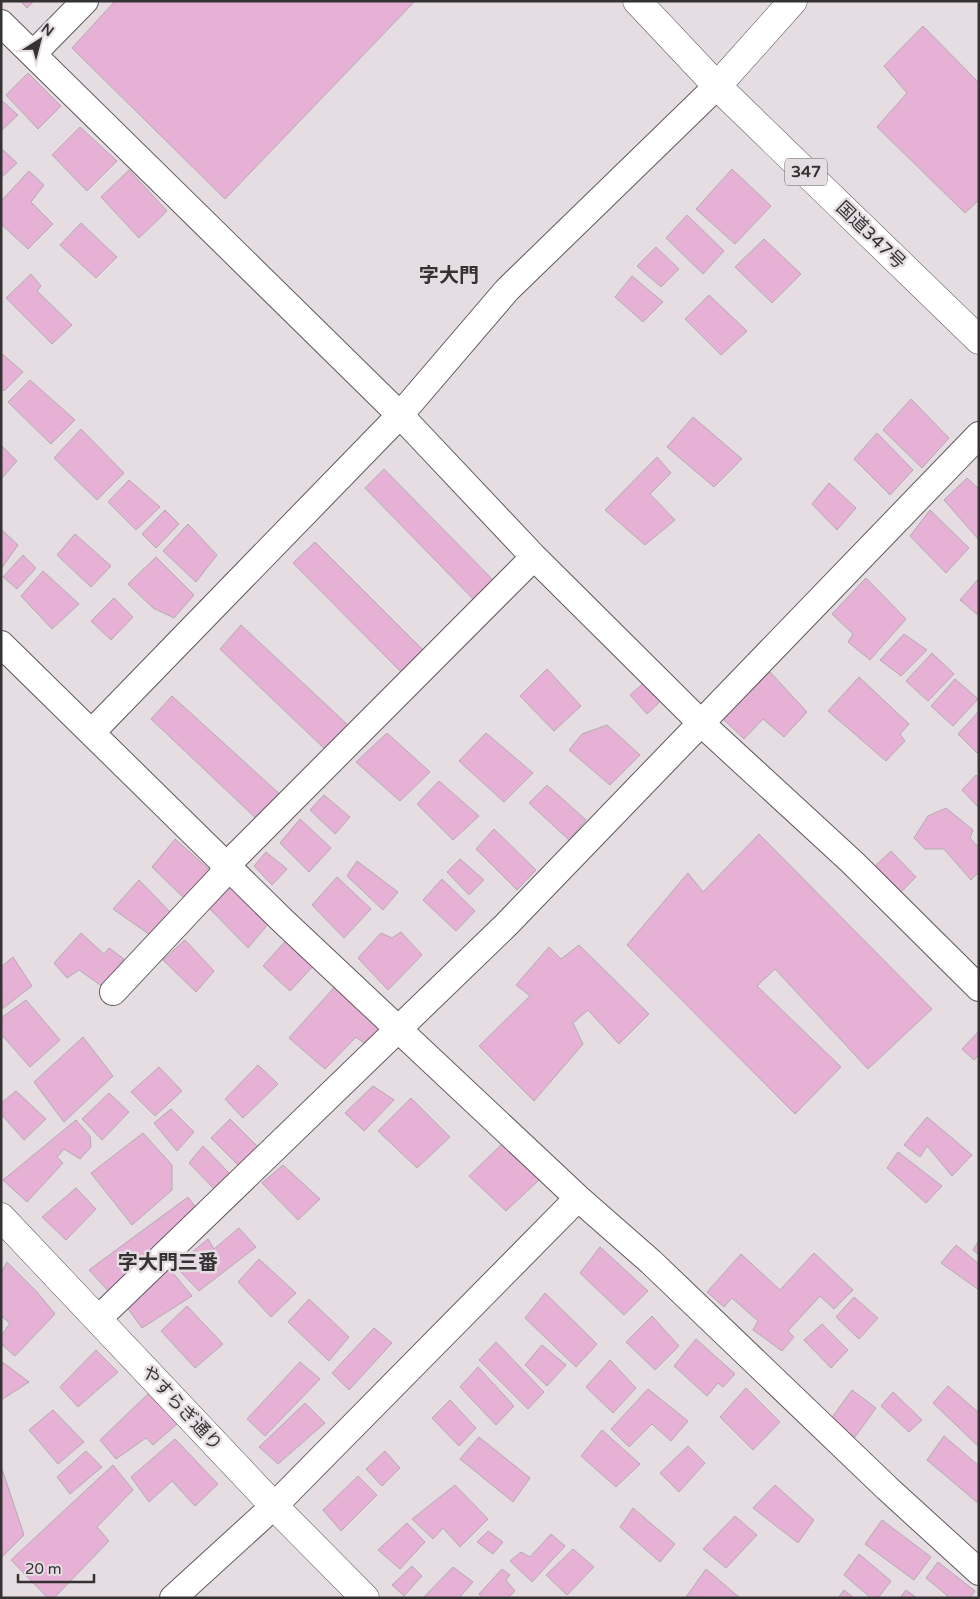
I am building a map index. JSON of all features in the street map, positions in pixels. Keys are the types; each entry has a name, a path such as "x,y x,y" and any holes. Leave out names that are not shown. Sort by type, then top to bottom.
{"main road":[{"name":"国道347号","path":"637,1 717,86 979,340"},
{"path":"717,86 793,1"},
{"name":"やすらぎ通り","path":"1,1217 274,1506 365,1598"}],"street":[{"path":"33,54 85,1"},
{"path":"1,24 400,415 534,557 702,724 852,862 979,988"},
{"path":"92,732 400,415 507,290 717,86"},
{"path":"98,1320 506,926 979,435"},
{"path":"113,992 220,878 227,866 534,557"},
{"path":"1,644 227,866 399,1031 578,1198 651,1262 888,1489 979,1572"},
{"path":"173,1598 274,1506 578,1198"}],"building":[{"path":"20,1 34,1 27,8"},
{"path":"115,1 415,1 225,199 72,48"},
{"path":"923,26 979,83 979,200 965,213 877,127 907,93 884,66"},
{"path":"28,73 61,106 38,129 6,95"},
{"path":"1,100 18,115 1,131"},
{"path":"80,127 117,161 87,191 52,155"},
{"path":"1,148 17,163 1,178"},
{"path":"732,169 771,206 735,244 696,209"},
{"path":"129,170 167,211 139,238 101,197"},
{"path":"29,171 44,185 31,202 53,224 28,249 1,224 1,201"},
{"path":"687,215 724,251 703,274 666,238"},
{"path":"81,223 117,257 96,278 60,245"},
{"path":"764,239 801,274 772,303 735,267"},
{"path":"656,247 679,269 661,287 637,266"},
{"path":"31,274 41,286 37,291 72,325 52,344 6,298"},
{"path":"632,276 663,302 643,322 615,297"},
{"path":"709,295 747,331 721,355 685,319"},
{"path":"1,353 23,372 4,391 1,388"},
{"path":"30,380 75,420 51,444 8,402"},
{"path":"911,399 949,438 922,468 883,430"},
{"path":"693,417 742,459 714,487 667,447"},
{"path":"81,429 124,473 97,500 54,458"},
{"path":"877,433 913,470 890,495 854,459"},
{"path":"1,445 17,461 1,479"},
{"path":"657,457 671,473 650,494 675,520 645,545 605,510"},
{"path":"384,469 493,580 475,601 365,488"},
{"path":"967,478 979,489 979,540 944,500"},
{"path":"129,480 160,507 136,530 108,502"},
{"path":"829,483 856,508 837,530 812,504"},
{"path":"165,510 179,524 156,548 142,534"},
{"path":"930,510 969,548 946,573 910,536"},
{"path":"188,524 217,555 196,582 163,551"},
{"path":"1,529 18,545 1,569"},
{"path":"75,534 111,566 91,587 57,555"},
{"path":"315,542 423,650 402,673 293,563"},
{"path":"23,555 36,568 17,589 3,577"},
{"path":"156,557 194,595 174,618 153,608 128,584"},
{"path":"43,571 79,604 52,629 21,596"},
{"path":"866,578 906,619 870,660 848,642 853,634 832,614"},
{"path":"979,578 979,616 960,600"},
{"path":"114,598 133,617 111,640 91,621"},
{"path":"241,625 351,728 329,753 220,649"},
{"path":"904,634 927,650 901,676 880,660"},
{"path":"932,653 954,674 928,701 906,681"},
{"path":"547,669 581,706 554,731 520,696"},
{"path":"770,672 807,712 784,737 763,719 744,739 723,719"},
{"path":"859,677 909,724 900,734 905,741 886,761 828,711"},
{"path":"955,679 978,699 953,726 931,706"},
{"path":"647,680 665,697 647,714 630,695"},
{"path":"172,696 284,798 261,823 151,719"},
{"path":"979,711 979,752 977,753 958,734"},
{"path":"607,725 640,755 610,785 569,750 582,734"},
{"path":"387,733 430,772 400,801 356,762"},
{"path":"486,733 533,773 504,802 459,761"},
{"path":"976,775 979,778 979,808 962,790"},
{"path":"439,781 479,816 453,840 417,804"},
{"path":"547,785 586,820 569,840 529,803"},
{"path":"324,795 350,817 335,834 310,810"},
{"path":"946,808 973,830 970,838 979,848 979,872 971,880 944,849 925,849 914,838 928,816"},
{"path":"300,819 331,848 309,872 280,843"},
{"path":"494,829 536,870 517,890 476,849"},
{"path":"759,834 932,1009 868,1069 775,969 757,986 841,1067 795,1114 627,945 688,873 703,892"},
{"path":"175,839 211,871 186,900 152,867"},
{"path":"891,851 916,877 898,895 872,869"},
{"path":"266,852 287,869 272,885 254,866"},
{"path":"460,859 484,880 469,895 447,872"},
{"path":"357,861 398,892 383,910 347,876"},
{"path":"337,877 371,909 344,938 312,905"},
{"path":"442,879 475,911 456,931 423,900"},
{"path":"139,880 173,915 153,937 113,909"},
{"path":"232,886 269,923 248,948 209,908"},
{"path":"401,932 422,955 388,990 358,958 381,933 392,938"},
{"path":"81,933 104,954 109,948 124,959 103,987 79,970 67,978 54,963"},
{"path":"289,937 316,963 290,991 263,966"},
{"path":"185,940 214,971 196,992 163,960"},
{"path":"579,945 649,1014 619,1044 588,1010 573,1023 583,1044 534,1101 479,1046 530,996 516,985 549,947 561,959"},
{"path":"13,957 32,986 2,1009 1,967"},
{"path":"338,983 384,1027 365,1044 356,1037 325,1069 289,1038"},
{"path":"26,1000 60,1040 30,1067 1,1034 1,1018"},
{"path":"979,1031 979,1055 974,1060 962,1049"},
{"path":"83,1037 113,1076 64,1122 34,1082"},
{"path":"258,1065 278,1084 243,1118 225,1099"},
{"path":"159,1067 182,1091 155,1116 131,1092"},
{"path":"373,1086 394,1100 364,1131 345,1113"},
{"path":"16,1091 46,1119 24,1140 1,1114 1,1103"},
{"path":"109,1093 129,1112 102,1140 82,1119"},
{"path":"411,1098 450,1137 417,1168 378,1131"},
{"path":"171,1109 194,1132 177,1151 154,1123"},
{"path":"927,1117 972,1155 952,1176 927,1146 920,1157 904,1145"},
{"path":"230,1119 262,1151 243,1170 211,1138"},
{"path":"76,1120 90,1136 91,1147 80,1159 64,1149 57,1157 63,1163 27,1202 3,1180"},
{"path":"143,1133 172,1165 172,1190 132,1225 91,1173"},
{"path":"503,1143 539,1180 506,1211 469,1176"},
{"path":"203,1146 230,1174 215,1190 189,1163"},
{"path":"898,1152 942,1186 926,1203 887,1168"},
{"path":"283,1165 320,1199 298,1220 262,1183"},
{"path":"76,1188 96,1209 66,1240 42,1217"},
{"path":"188,1197 199,1212 124,1270 128,1277 111,1294 89,1270"},
{"path":"239,1228 256,1247 199,1291 175,1266 208,1239 214,1249"},
{"path":"979,1240 979,1255 973,1250"},
{"path":"956,1245 979,1264 979,1290 941,1263"},
{"path":"600,1247 648,1291 624,1315 580,1273"},
{"path":"814,1253 853,1290 834,1309 820,1296 788,1331 794,1337 782,1351 753,1330 758,1321 732,1298 724,1307 707,1292 741,1254 780,1290"},
{"path":"259,1259 296,1293 271,1317 238,1282"},
{"path":"7,1262 37,1292 55,1314 15,1356 1,1344 1,1336 10,1323 1,1316 1,1273"},
{"path":"168,1267 192,1296 142,1328 126,1306"},
{"path":"545,1293 597,1344 576,1367 525,1318"},
{"path":"854,1297 878,1318 859,1339 836,1317"},
{"path":"309,1299 349,1337 329,1361 288,1322"},
{"path":"187,1306 223,1344 195,1368 161,1331"},
{"path":"652,1316 679,1346 655,1370 626,1342"},
{"path":"822,1324 848,1350 831,1368 804,1340"},
{"path":"374,1328 392,1343 349,1390 332,1373"},
{"path":"696,1339 735,1374 723,1387 718,1383 707,1396 674,1366"},
{"path":"496,1342 544,1392 528,1409 479,1360"},
{"path":"542,1345 566,1365 547,1386 525,1365"},
{"path":"96,1350 118,1372 78,1407 60,1387"},
{"path":"610,1360 636,1388 613,1413 586,1387"},
{"path":"1,1361 29,1382 1,1400"},
{"path":"300,1362 320,1379 265,1436 247,1419"},
{"path":"478,1367 514,1406 496,1425 460,1387"},
{"path":"948,1386 979,1413 979,1447 933,1403"},
{"path":"746,1388 780,1422 753,1450 720,1417"},
{"path":"648,1389 688,1421 671,1441 652,1424 629,1447 611,1429"},
{"path":"852,1390 876,1408 855,1437 830,1420"},
{"path":"893,1392 922,1420 909,1432 881,1406"},
{"path":"148,1394 178,1423 153,1445 146,1438 116,1459 100,1440"},
{"path":"450,1400 476,1428 459,1446 432,1418"},
{"path":"305,1403 325,1423 278,1464 259,1447"},
{"path":"53,1410 84,1442 58,1464 29,1430"},
{"path":"602,1430 640,1464 616,1487 581,1456"},
{"path":"944,1436 979,1466 979,1504 927,1460"},
{"path":"479,1437 530,1478 513,1502 460,1459"},
{"path":"175,1439 218,1484 195,1506 172,1481 149,1502 131,1477"},
{"path":"688,1446 705,1463 679,1492 660,1473"},
{"path":"86,1451 102,1467 70,1494 57,1477"},
{"path":"385,1451 400,1468 382,1486 366,1469"},
{"path":"113,1465 133,1490 97,1527 109,1541 54,1598 48,1598 11,1560"},
{"path":"1,1466 24,1535 1,1558"},
{"path":"358,1476 377,1495 341,1531 323,1510"},
{"path":"455,1485 488,1519 460,1547 443,1528 433,1539 412,1519"},
{"path":"775,1485 814,1520 798,1543 753,1508"},
{"path":"633,1508 675,1544 660,1562 620,1527"},
{"path":"735,1516 757,1535 726,1568 703,1549"},
{"path":"882,1520 931,1557 914,1580 865,1544"},
{"path":"407,1523 425,1542 400,1569 378,1550"},
{"path":"488,1531 503,1542 493,1554 477,1542"},
{"path":"551,1534 565,1546 532,1582 510,1561 521,1552 530,1557"},
{"path":"573,1549 594,1567 567,1595 546,1575"},
{"path":"859,1554 891,1581 878,1598 871,1598 844,1575"},
{"path":"938,1562 975,1591 970,1598 950,1598 926,1578"},
{"path":"412,1566 422,1576 404,1596 392,1585"},
{"path":"453,1567 473,1582 459,1598 423,1598"},
{"path":"502,1569 510,1575 506,1580 515,1591 508,1598 482,1598 479,1594"},
{"path":"706,1569 740,1598 686,1597"},
{"path":"844,1590 854,1598 838,1598"},
{"path":"906,1590 917,1598 900,1598"}],"district":[{"name":"字大門","path":"449,276"},
{"name":"字大門三番","path":"168,1263"}]}
